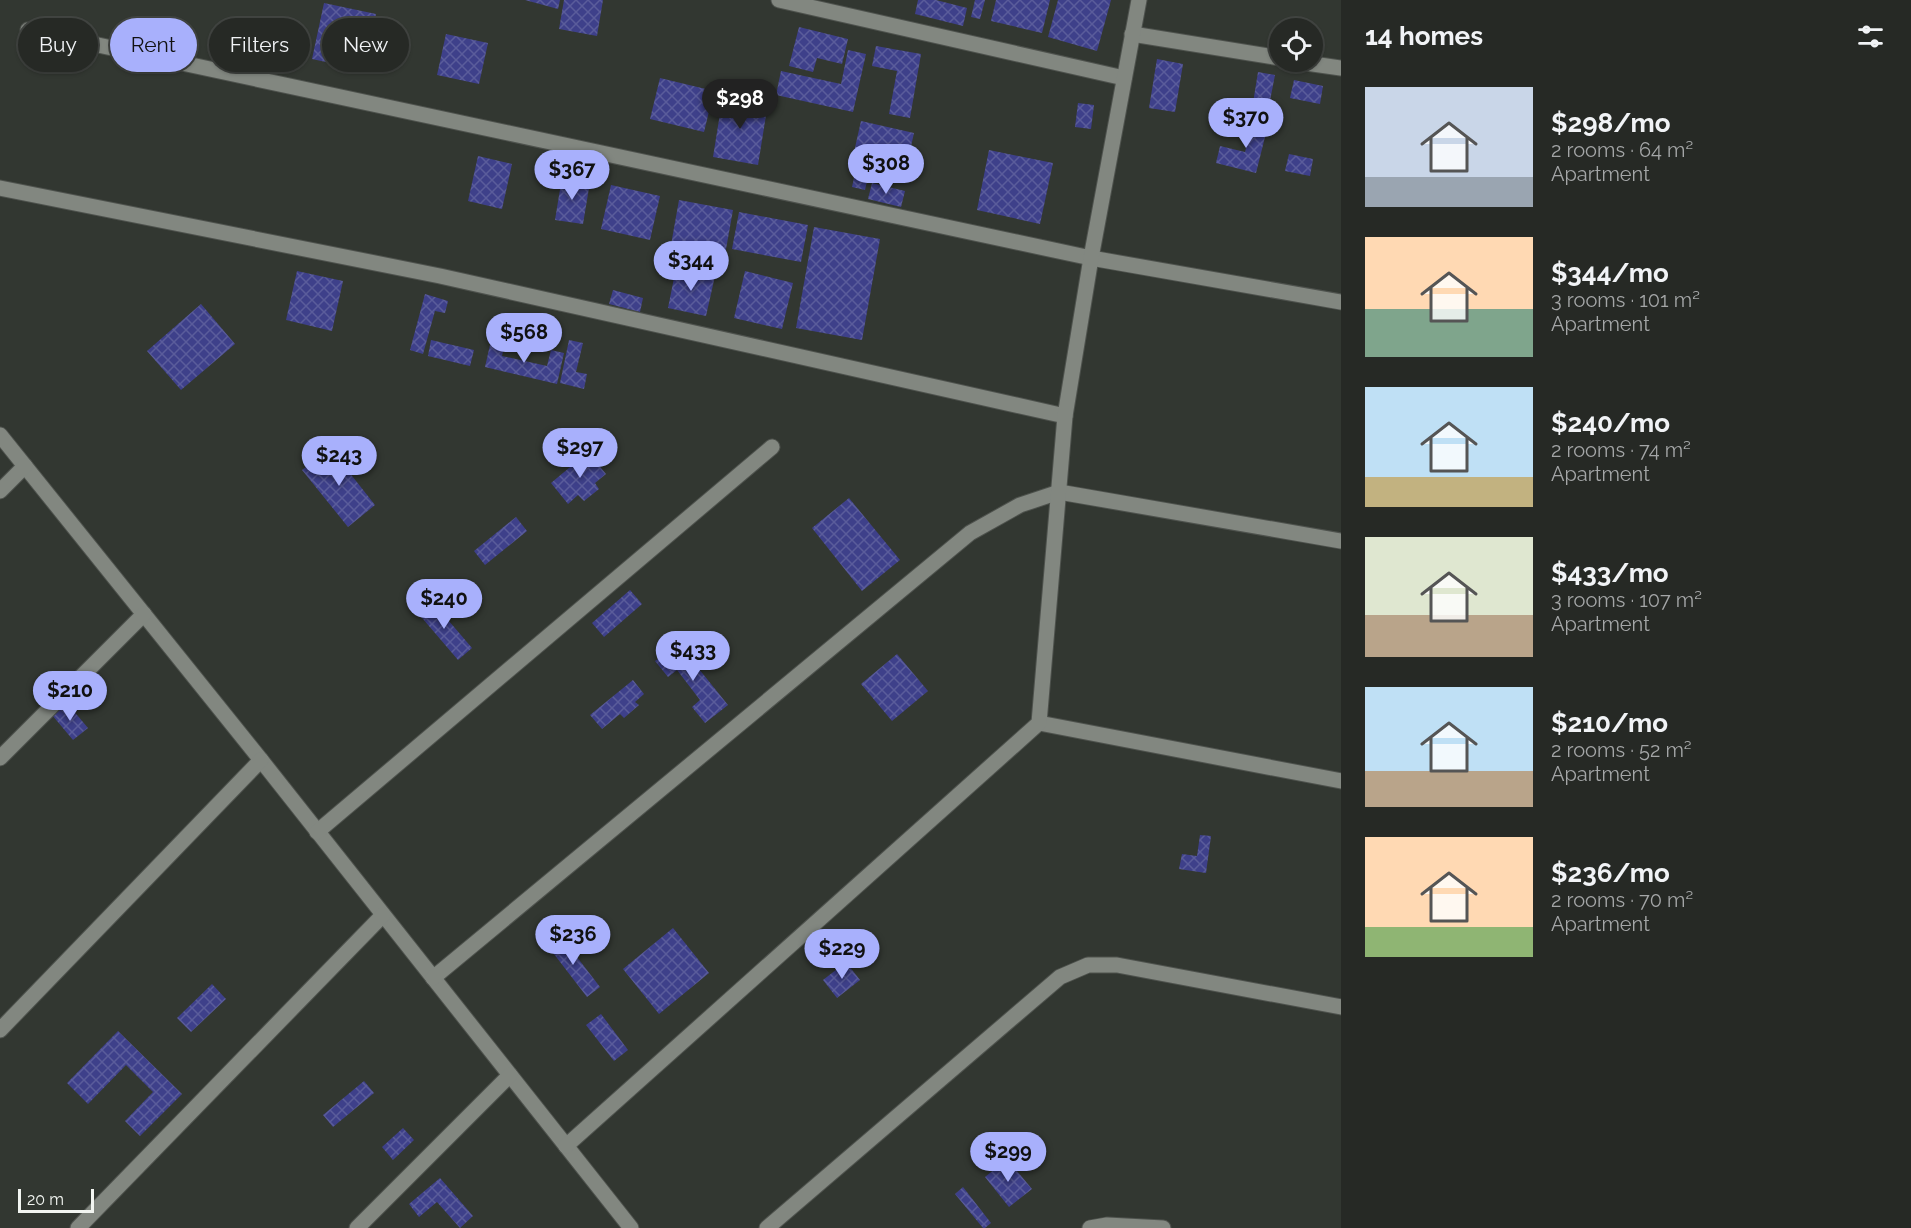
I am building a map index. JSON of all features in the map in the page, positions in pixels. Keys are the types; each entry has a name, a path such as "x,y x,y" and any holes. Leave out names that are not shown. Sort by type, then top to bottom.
{"street":[{"path":"779,0 1124,78"},
{"path":"566,1146 1039,723 1065,416 1091,258 1139,0"},
{"path":"1132,34 1269,56"},
{"path":"98,45 1091,258 1341,302"},
{"path":"1323,65 1341,68"},
{"path":"0,188 440,276 1065,416"},
{"path":"0,435 261,760 631,1228"},
{"path":"317,832 772,447"},
{"path":"0,491 25,466"},
{"path":"433,978 970,533 1020,505 1059,492 1341,541"},
{"path":"0,758 144,614"},
{"path":"1039,723 1341,780"},
{"path":"0,1030 261,760"},
{"path":"78,1228 383,915"},
{"path":"767,1228 1060,977 1088,965 1117,965 1341,1007"},
{"path":"357,1228 510,1075"},
{"path":"1090,1228 1107,1225 1163,1228"}],"building":[{"path":"525,0 560,0 558,9"},
{"path":"564,0 603,0 597,36 559,29"},
{"path":"918,0 936,0 967,8 963,26 915,14"},
{"path":"975,0 985,0 980,19 971,17"},
{"path":"996,0 1050,0 1042,33 991,21"},
{"path":"1058,0 1111,0 1097,51 1048,37"},
{"path":"324,3 376,14 375,18 322,18 322,61 312,59"},
{"path":"799,27 848,39 842,64 817,58 813,72 789,66"},
{"path":"446,34 488,43 479,84 437,75"},
{"path":"876,46 921,54 910,118 889,114 897,71 872,66"},
{"path":"848,50 866,54 853,112 776,95 781,71 841,84"},
{"path":"1157,59 1183,64 1175,112 1149,108"},
{"path":"1258,72 1275,75 1269,106 1253,103"},
{"path":"660,78 714,91 704,132 650,119"},
{"path":"1294,80 1323,86 1320,104 1290,98"},
{"path":"723,95 768,103 758,165 713,157"},
{"path":"1078,103 1094,105 1091,129 1075,127"},
{"path":"1254,117 1269,121 1256,173 1216,163 1220,146 1245,152"},
{"path":"861,121 914,133 907,164 854,152"},
{"path":"989,150 1053,163 1040,224 977,210"},
{"path":"1289,154 1313,159 1310,176 1285,171"},
{"path":"478,156 512,164 502,209 468,201"},
{"path":"858,159 898,167 895,183 868,177 865,190 852,187"},
{"path":"562,177 590,182 583,224 555,220"},
{"path":"872,183 905,191 901,207 868,199"},
{"path":"611,185 660,196 650,240 601,229"},
{"path":"679,200 733,210 723,266 669,256"},
{"path":"739,212 808,225 801,262 732,249"},
{"path":"814,227 880,239 862,340 796,328"},
{"path":"676,268 715,276 706,316 668,308"},
{"path":"297,271 343,281 332,331 286,320"},
{"path":"745,271 793,283 782,329 734,318"},
{"path":"613,290 643,298 640,312 609,304"},
{"path":"425,294 448,301 445,313 435,311 423,354 410,350"},
{"path":"201,304 235,344 181,390 147,351"},
{"path":"492,336 506,339 502,356 547,366 551,350 564,353 557,384 485,367"},
{"path":"431,340 474,350 470,366 428,356"},
{"path":"569,340 583,343 576,372 587,374 584,389 560,383"},
{"path":"330,448 375,505 348,527 302,470"},
{"path":"588,452 606,474 595,483 599,489 584,501 578,495 568,504 551,483"},
{"path":"849,498 900,560 862,591 812,528"},
{"path":"516,517 527,531 485,565 474,551"},
{"path":"630,590 642,604 604,637 592,623"},
{"path":"431,600 472,648 458,660 417,612"},
{"path":"678,643 728,705 705,723 692,707 700,700 677,670 668,677 655,661"},
{"path":"897,654 928,691 892,721 861,684"},
{"path":"633,680 644,694 635,702 639,705 624,718 620,714 602,729 590,715"},
{"path":"67,703 88,728 73,740 52,715"},
{"path":"1200,835 1211,836 1206,873 1179,869 1182,854 1197,856"},
{"path":"673,928 709,973 659,1014 623,969"},
{"path":"560,935 600,987 587,997 547,945"},
{"path":"846,962 860,980 837,998 823,980"},
{"path":"212,984 226,999 191,1032 177,1018"},
{"path":"601,1014 628,1050 614,1061 586,1025"},
{"path":"118,1031 182,1094 140,1136 125,1121 153,1092 126,1065 88,1104 67,1083"},
{"path":"364,1081 374,1093 333,1127 323,1115"},
{"path":"403,1128 414,1140 393,1160 382,1147"},
{"path":"1007,1159 1032,1189 1009,1207 985,1177"},
{"path":"440,1178 473,1216 460,1228 437,1202 419,1217 409,1204"},
{"path":"963,1187 991,1223 985,1228 955,1194"}]}
